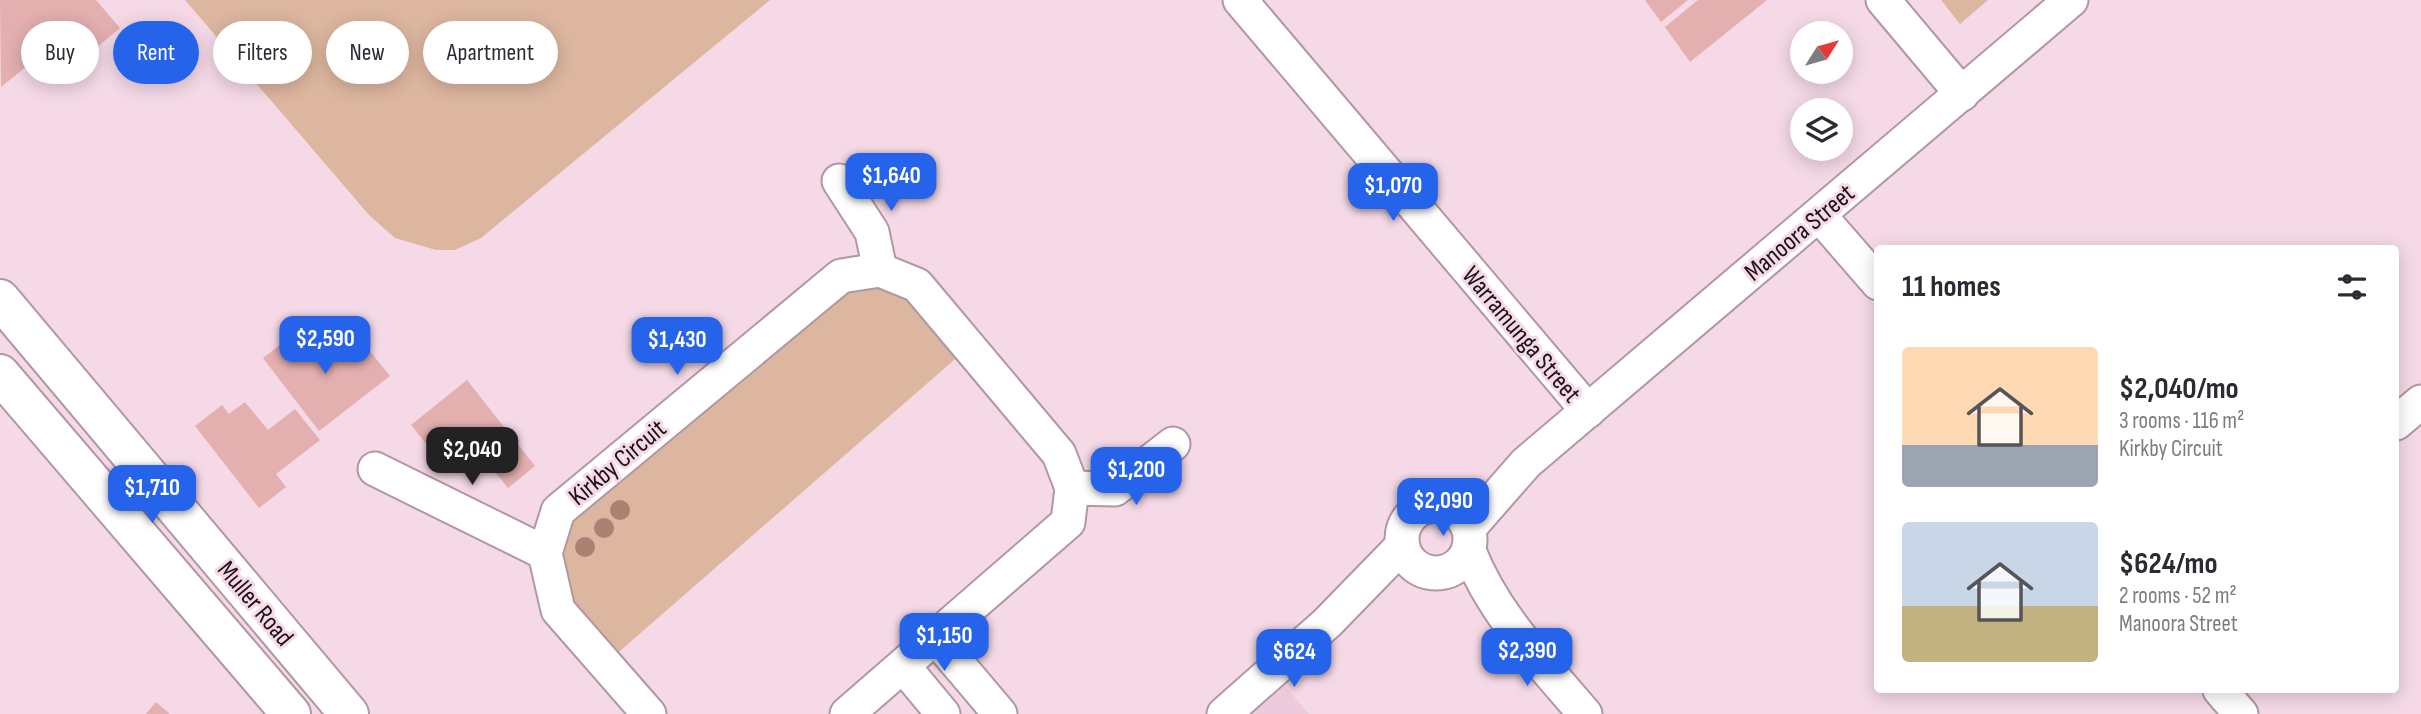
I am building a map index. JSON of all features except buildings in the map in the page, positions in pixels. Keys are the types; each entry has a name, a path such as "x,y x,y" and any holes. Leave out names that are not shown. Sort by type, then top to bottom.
{"main road":[{"name":"Muller Road","path":"0,299 349,714"},
{"name":"Muller Road","path":"0,374 291,714"}],"street":[{"name":"Warramunga Street","path":"1240,0 1588,411"},
{"path":"1883,0 1962,94"},
{"name":"Manoora Street","path":"1462,528 1526,463 2071,0"},
{"path":"839,181 872,232 880,270 917,285 1059,454 1072,488 1068,522 847,714"},
{"path":"1819,215 1874,278"},
{"name":"Kirkby Circuit","path":"545,553 558,511 841,276 880,270"},
{"path":"2399,420 2421,402"},
{"path":"1072,488 1115,489 1173,444"},
{"path":"375,469 545,553 558,610 649,714"},
{"path":"1511,626 1469,590 1419,563 1403,528 1413,514 1429,506 1462,528 1480,580 1511,626 1586,714"},
{"path":"1419,563 1448,572 1459,566 1462,528"},
{"path":"1224,714 1327,623 1419,563"},
{"path":"935,637 1000,714"},
{"path":"904,667 943,714"},
{"path":"2223,693 2241,714"}],"shaded area":[{"path":"185,0 770,0 481,238 455,250 436,250 395,238 369,215 257,84 312,84 312,21 213,21 213,33"},
{"path":"1941,0 1988,0 1960,24"},
{"path":"880,270 969,347 605,664 558,610 558,511 841,276"},
{"path":"1284,685 1309,714 1252,714"}]}
